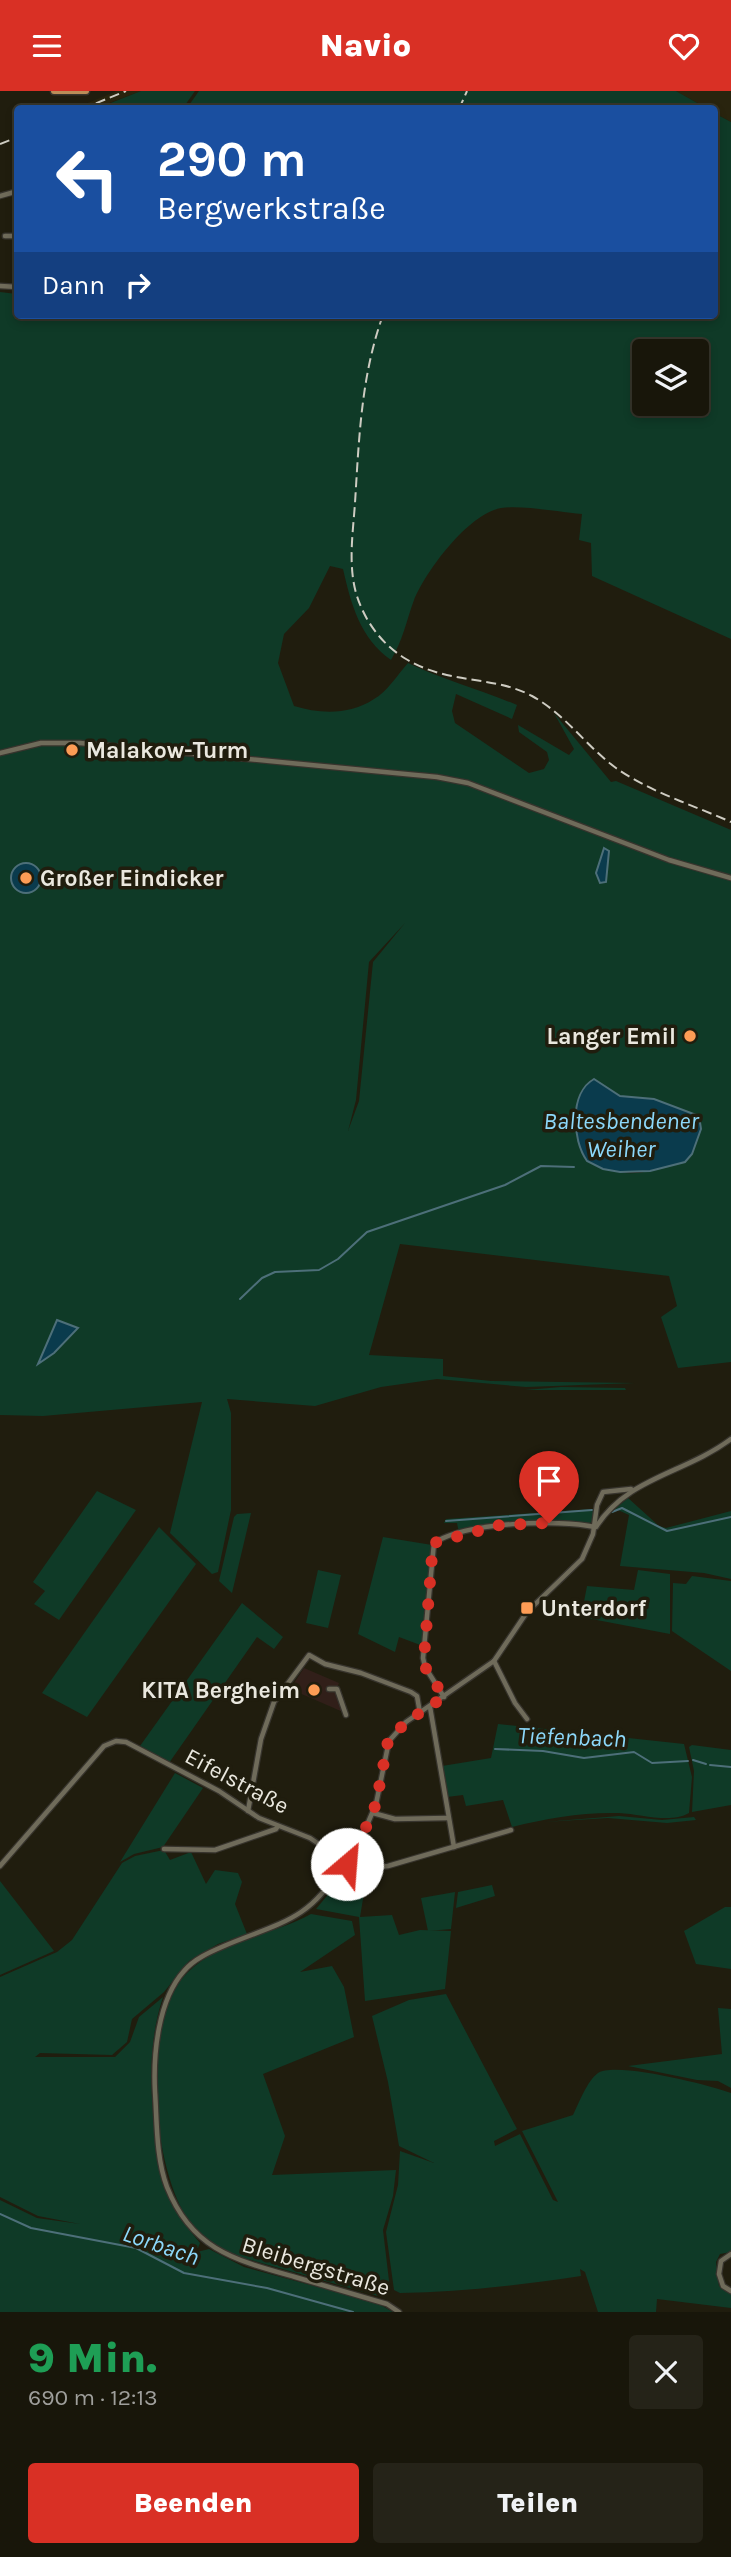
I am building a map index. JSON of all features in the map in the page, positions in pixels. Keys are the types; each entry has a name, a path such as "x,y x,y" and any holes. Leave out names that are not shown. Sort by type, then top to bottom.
{"main road":[{"path":"54,91 86,91"}],"street":[{"path":"5,236 14,236"},
{"path":"0,753 41,743 80,743 437,777 468,783 668,860 731,878"},
{"path":"511,1830 379,1867 347,1858 338,1857 335,1864 339,1868 347,1858 373,1812 388,1741 406,1722 494,1661 527,1612 582,1559 595,1527 618,1499 631,1489 709,1455 731,1439"},
{"path":"618,1499 619,1489"},
{"path":"595,1527 597,1505 603,1492 631,1489"},
{"path":"597,1505 599,1510 606,1511"},
{"path":"444,1697 425,1667 424,1658 433,1543 500,1525 573,1522 595,1527"},
{"path":"248,1811 261,1739 274,1702 309,1655 325,1664 361,1673 411,1692 416,1696 420,1713"},
{"path":"494,1661 515,1703 527,1719"},
{"path":"330,1689 333,1687 341,1694 346,1715"},
{"path":"430,1707 454,1847"},
{"name":"Eifelstraße","path":"0,1866 104,1746 117,1741 127,1742 157,1758 248,1811 310,1838 338,1857"},
{"path":"373,1812 395,1819 448,1818"},
{"path":"164,1849 215,1850 278,1826"},
{"name":"Bleibergstraße","path":"339,1868 310,1908 284,1923 204,1955 184,1970 164,2001 154,2078 157,2130 167,2186 192,2230 206,2243 234,2259 387,2304 399,2312"},
{"path":"731,2254 719,2263 723,2286 731,2291"}],"shaded area":[{"path":"117,91 141,91 104,105 83,105"},
{"path":"676,91 731,91 731,122 718,115 718,105 701,105"},
{"name":"KITA Bergheim","path":"304,1668 339,1683 336,1690 343,1712 290,1689"}],"green space":[{"path":"141,91 195,91 185,105 106,105"},
{"path":"199,91 676,91 701,105 189,105"},
{"path":"718,115 731,122 731,639 592,576 591,543 579,540 582,514 510,507 488,512 475,521 438,560 414,600 391,660 364,631 343,569 330,566 309,608 284,634 278,663 294,706 314,711 335,712 365,704 379,696 408,663 517,705 512,719 456,694 452,711 455,723 529,773 544,769 549,760 547,752 519,732 518,725 569,755 574,749 554,713 611,782 616,781 731,830 731,1362 678,1368 661,1317 677,1306 669,1276 400,1244 369,1355 443,1359 443,1376 491,1381 635,1383 526,1387 437,1379 381,1387 315,1406 227,1399 231,1413 231,1510 218,1572 212,1574 170,1533 202,1402 43,1416 0,1415 0,292 14,294 14,319 718,319","holes":["405,923 373,962 359,1101 348,1131 356,1100 369,962","592,1079 620,1096 654,1099 665,1104 692,1154 682,1162 636,1173 610,1171 587,1161 576,1130 580,1096","63,1322 67,1326 54,1353 39,1363 49,1339"]},
{"path":"561,1387 625,1388 626,1390 525,1390"},
{"path":"97,1491 136,1510 59,1620 34,1604 45,1591 33,1582"},
{"path":"628,1498 659,1526 666,1528 731,1511 731,1579 704,1573 620,1566 629,1515 618,1510 608,1515"},
{"path":"593,1509 594,1522 589,1523 500,1524 459,1533 457,1523 444,1523 446,1519"},
{"path":"251,1513 232,1593 219,1581 234,1517 237,1514"},
{"path":"159,1527 196,1564 87,1717 42,1693"},
{"path":"383,1537 432,1545 423,1646 399,1637 395,1652 358,1634"},
{"path":"318,1570 341,1575 328,1628 306,1623"},
{"path":"638,1570 670,1574 670,1634 581,1617 587,1586 634,1590"},
{"path":"692,1576 731,1581 731,1671 672,1631 673,1583 686,1584"},
{"path":"242,1603 283,1637 274,1649 257,1637 169,1763 140,1746"},
{"path":"498,1724 684,1744 692,1777 689,1813 664,1818 592,1813 512,1827 503,1800 466,1806 463,1795 447,1797 442,1766 491,1758"},
{"path":"692,1745 731,1750 731,1805 692,1812 694,1771 689,1747"},
{"path":"175,1773 203,1788 163,1847 134,1854 120,1862"},
{"path":"619,1816 662,1820 694,1817 696,1820 667,1823 608,1818 544,1822"},
{"path":"164,1850 170,1860 191,1852 206,1884 215,1870 238,1873 242,1882 235,1904 247,1934 218,1944 189,1961 164,1992 132,2019 127,2042 112,2055 40,2053 35,2057 115,2057 130,2042 139,2017 163,1997 154,2034 151,2071 159,2165 170,2200 200,2243 198,2248 179,2249 193,2253 209,2249 244,2267 377,2303 393,2312 0,2312 0,2200 37,2218 80,2224 38,2216 0,2197 0,1977 57,1952 72,1940 122,1863 135,1856"},
{"path":"0,1881 54,1951 0,1975"},
{"path":"336,1885 364,1893 360,1917 392,1915 399,1935 420,1930 451,1931 445,1989 365,2001 359,1917 316,1909"},
{"path":"492,1885 495,1896 456,1908 458,1892"},
{"path":"455,1892 451,1929 428,1931 421,1898"},
{"path":"725,1907 731,1907 731,1969 696,1964 684,1931"},
{"path":"311,1914 352,1921 355,1935 300,1972 332,1966 344,1987 354,2037 263,2074 285,2136 272,2175 396,2170 393,2196 383,2230 390,2289 385,2298 226,2253 200,2233 187,2218 175,2194 159,2129 157,2057 162,2024 172,1995 187,1973 200,1962 231,1945"},
{"path":"446,1994 517,2129 494,2141 495,2146 520,2134 553,2200 558,2202 522,2131 573,2115 587,2087 598,2073 608,2070 642,2072 731,2093 731,2252 720,2254 716,2262 719,2286 731,2294 731,2308 657,2299 656,2312 598,2312 585,2272 580,2269 581,2276 513,2285 400,2293 394,2290 386,2232 398,2185 400,2151 434,2163 399,2146 388,2082 372,2016 409,2000"},
{"path":"718,2008 731,2009 731,2088 718,2081 697,2080 628,2066 722,2054"}],"water":[{"path":"604,848 609,851 606,882 600,883 596,873"},
{"path":"26,863 37,867 41,878 37,889 26,893 15,889 11,878 15,867"},
{"name":"Baltesbendener Weiher","path":"594,1079 620,1096 654,1099 699,1116 701,1129 692,1154 685,1162 650,1171 620,1172 603,1169 587,1161 578,1141 576,1117 580,1095"},
{"path":"57,1320 78,1328 54,1353 38,1364"}],"waterway":[{"path":"240,1299 262,1278 275,1272 319,1270 338,1259 367,1232 505,1185 541,1166 574,1167"},
{"path":"612,1512 622,1508 667,1531 731,1517"},
{"path":"446,1521 592,1510"},
{"name":"Tiefenbach","path":"495,1749 543,1751 584,1758 634,1752 652,1763 688,1761"},
{"name":"Tiefenbach","path":"693,1760 706,1764"},
{"name":"Tiefenbach","path":"710,1765 731,1767"},
{"name":"Lorbach","path":"0,2214 31,2228 136,2248 184,2273 267,2288 353,2312"}],"railway":[{"path":"92,105 126,91"},
{"path":"461,105 467,91"},
{"path":"0,144 14,139"},
{"path":"382,319 370,361 362,408 352,548 356,593 375,631 397,653 422,667 454,677 502,685 532,696 555,712 605,759 629,777 731,822"}],"place":[{"name":"Malakow-Turm","path":"72,750"},
{"name":"Großer Eindicker","path":"26,878"},
{"name":"Langer Emil","path":"690,1036"},
{"name":"Unterdorf","path":"527,1608"},
{"name":"KITA Bergheim","path":"314,1690"}],"route":[{"path":"347,1864 346,1858 364,1832 376,1804 388,1741 406,1722 444,1697 425,1667 424,1658 433,1572 433,1543 447,1537 500,1525 549,1523"}]}
